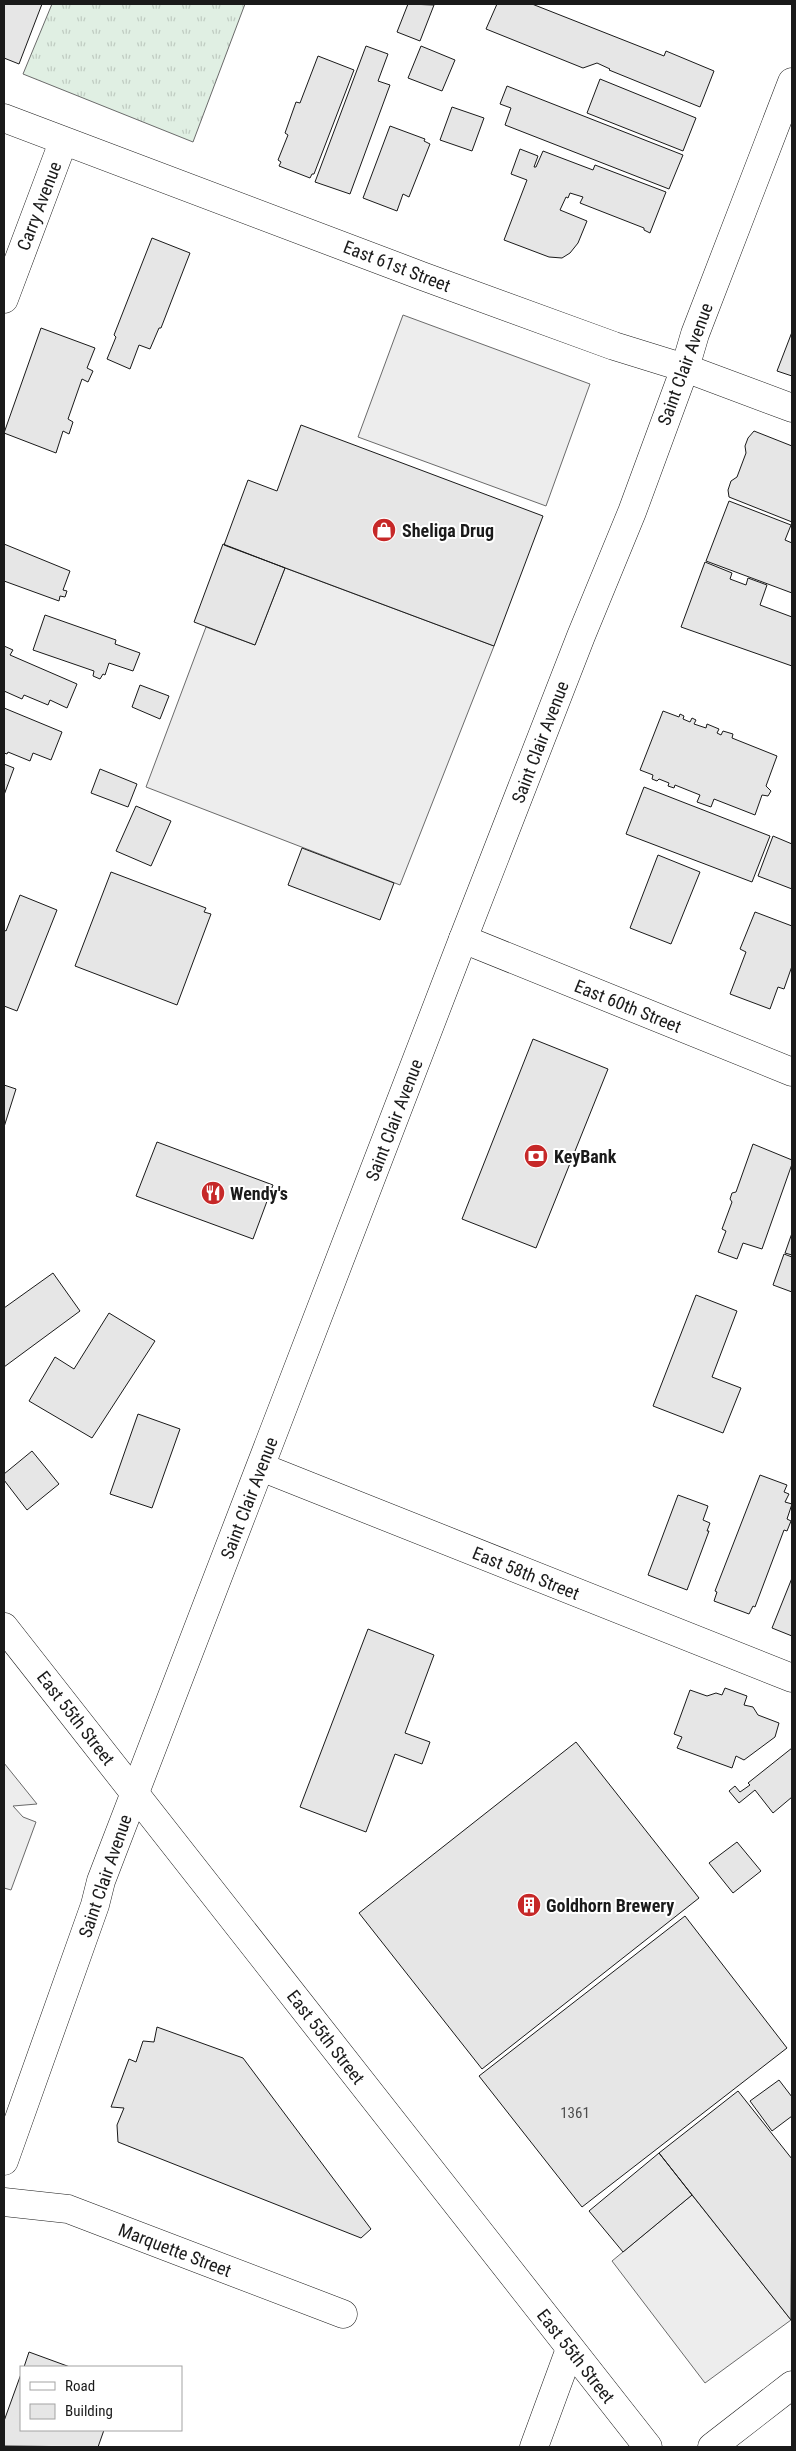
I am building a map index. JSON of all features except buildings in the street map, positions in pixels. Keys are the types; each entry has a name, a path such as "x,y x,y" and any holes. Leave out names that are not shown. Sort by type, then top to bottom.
{"main road":[{"name":"Saint Clair Avenue","path":"4,2161 95,1905 101,1881 463,939 581,636 632,512 685,368 695,334 792,82"},
{"name":"East 61st Street","path":"4,118 614,346 685,368 792,408"},
{"name":"Carry Avenue","path":"4,299 64,142"},
{"name":"East 60th Street","path":"463,939 792,1072"},
{"name":"East 58th Street","path":"261,1467 792,1678"},
{"name":"East 55th Street","path":"4,1627 648,2447"},
{"name":"Marquette Street","path":"4,2202 68,2209 343,2314"},
{"path":"534,2447 570,2349"},
{"path":"712,2447 792,2385"}],"green space":[{"path":"52,4 245,4 193,142 23,74"}],"shaded area":[{"path":"403,315 590,384 546,506 358,437"},
{"path":"285,568 494,646 400,885 146,787 206,627 255,645"},
{"path":"4,1763 37,1804 13,1806 23,1817 36,1822 11,1890 4,1888"},
{"path":"692,2195 791,2320 705,2383 612,2261"}],"place":[{"name":"Sheliga Drug","path":"384,530"},
{"name":"KeyBank","path":"536,1156"},
{"name":"Wendy's","path":"213,1193"},
{"name":"Goldhorn Brewery","path":"529,1905"}]}
